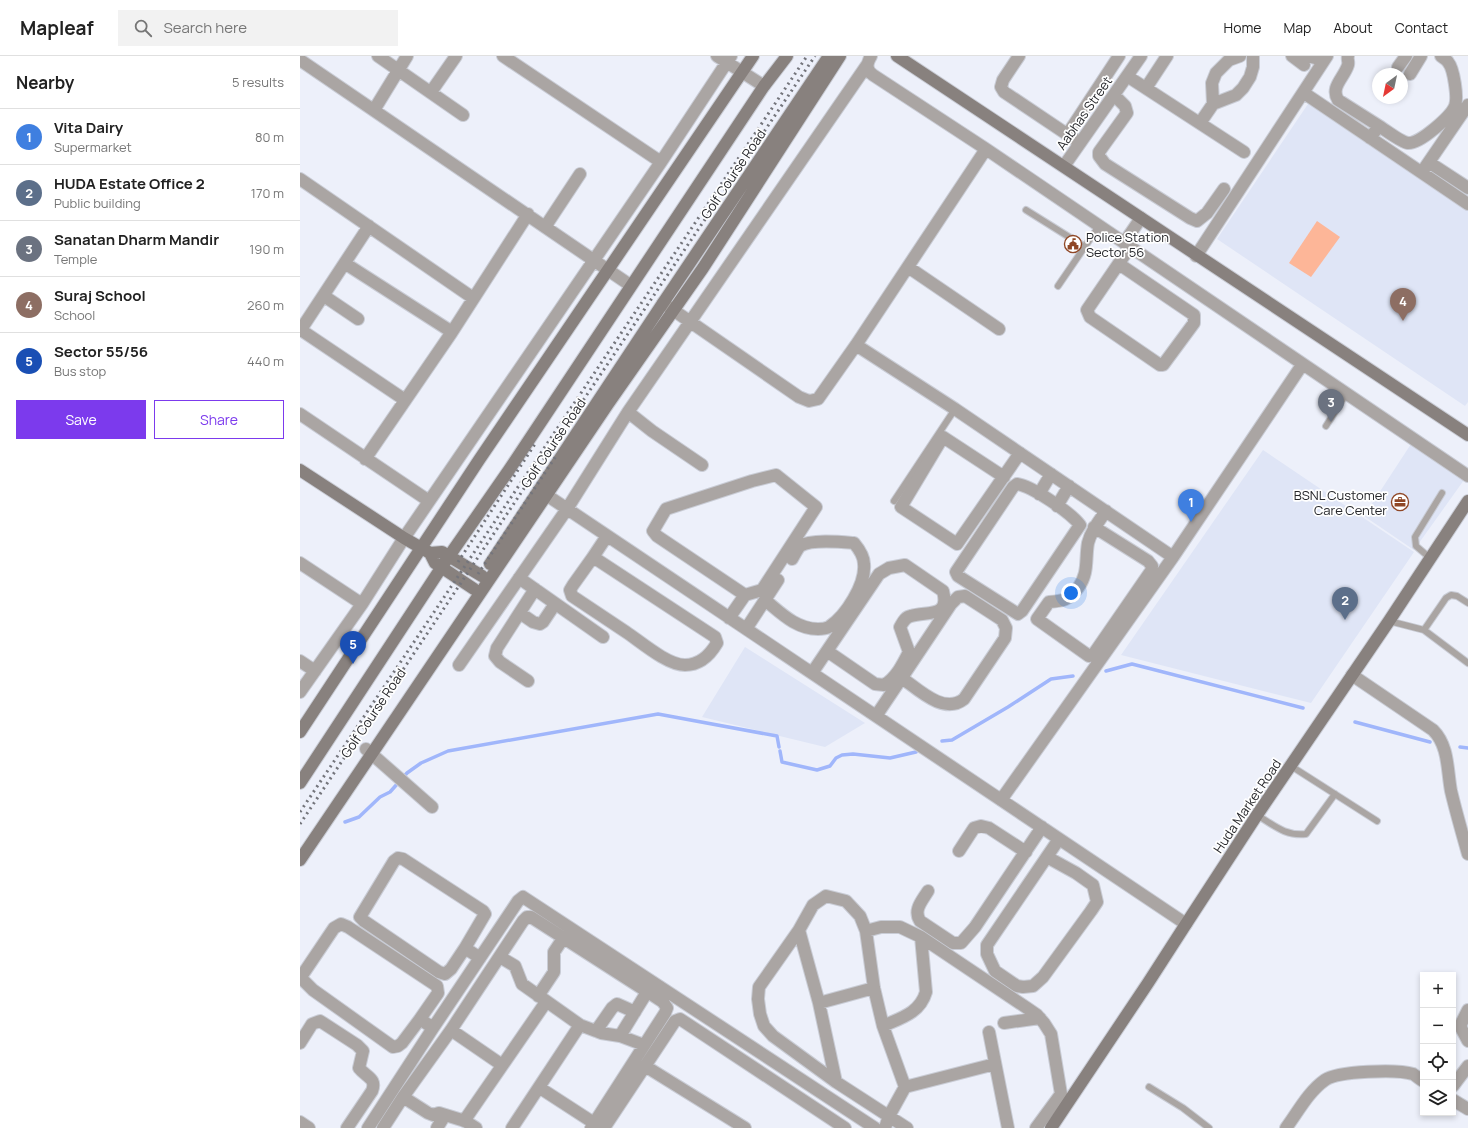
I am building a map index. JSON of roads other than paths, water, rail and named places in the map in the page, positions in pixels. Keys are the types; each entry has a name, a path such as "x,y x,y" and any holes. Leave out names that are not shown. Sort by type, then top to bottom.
{"street":[{"path":"378,56 399,69 463,115"},
{"path":"374,110 407,56"},
{"path":"431,92 456,56"},
{"path":"503,56 661,162"},
{"path":"300,732 426,550 479,460 753,56"},
{"name":"Golf Course Road","path":"301,780 449,557 509,470 630,285 764,86 787,56"},
{"name":"Golf Course Road","path":"300,846 368,751 482,576 542,493 662,303 829,56"},
{"path":"300,860 368,751 542,493 703,268 840,56"},
{"path":"897,56 1064,166 1196,256 1468,435"},
{"path":"1019,56 1003,80 1001,87 1004,92 1080,143"},
{"path":"1067,135 1118,56"},
{"name":"Aabhas Street","path":"1064,166 1141,56"},
{"path":"1146,88 1167,56"},
{"path":"1200,123 1213,104 1236,95 1243,88 1250,77 1253,67 1247,56 1229,60 1216,72 1212,83 1213,104"},
{"path":"1292,56 1305,60 1315,58 1317,56"},
{"path":"1196,256 1327,56"},
{"path":"1348,56 1347,66 1335,88 1338,100 1379,126 1410,143 1414,143 1446,119 1455,107 1457,99 1452,69 1448,62 1441,56"},
{"path":"1398,67 1406,56"},
{"path":"1410,74 1421,56"},
{"path":"300,692 362,604 429,501 661,162 725,58 742,72 764,86"},
{"path":"300,60 528,214 630,285"},
{"path":"869,60 867,69 872,75 986,149 1302,365 1468,476"},
{"path":"459,665 567,509 628,412 869,60"},
{"path":"1127,76 1244,152"},
{"path":"1304,92 1370,138 1426,168 1468,188"},
{"path":"1114,95 1125,106 1127,113 1099,152 1099,156 1105,164 1197,221 1207,213 1224,189"},
{"path":"1426,168 1468,105"},
{"path":"1357,129 1365,117"},
{"path":"1370,138 1379,126"},
{"path":"662,303 799,397 808,401 818,399 856,345 986,149"},
{"path":"1426,168 1468,204"},
{"path":"545,227 580,174"},
{"path":"300,179 473,298"},
{"path":"366,459 452,332 528,214"},
{"path":"1119,264 1194,316 1194,323 1163,365 1160,365 1090,317 1087,310 1119,264 1141,218"},
{"path":"370,226 346,264 300,330 405,400"},
{"path":"346,264 452,332"},
{"path":"908,267 999,329"},
{"path":"324,296 358,319"},
{"path":"856,345 955,409 1173,557"},
{"path":"1001,800 1173,557 1302,365"},
{"path":"628,412 652,431 702,465"},
{"path":"300,414 429,501"},
{"path":"1004,476 943,437 901,507 957,544 1020,453"},
{"path":"300,470 404,538 426,550 442,552 482,576"},
{"path":"1039,494 1051,474"},
{"path":"729,618 745,595 762,590 816,507 776,475 752,481 666,509 653,531 656,536 745,595"},
{"path":"1017,484 1039,494 1057,506 1080,525 1022,611 1018,614 958,576 956,572 958,567 1013,487 1017,484"},
{"path":"1057,506 1069,486"},
{"path":"542,493 1186,924"},
{"name":"Huda Market Road","path":"1051,1128 1148,983 1257,815 1389,621 1468,501"},
{"path":"1094,527 1148,561 1152,566 1151,571 1094,655 1089,656 1037,619 1049,602 1061,601 1071,597 1081,583 1086,570 1088,543 1094,527 1106,511"},
{"path":"593,558 715,637 717,643 713,650 700,662 686,665 675,663 659,655 572,596 570,590 607,536"},
{"path":"746,629 800,546 830,541 854,543 861,552 864,564 862,582 856,595 844,613 829,628 818,629 800,626 765,600"},
{"path":"426,550 435,563 474,589"},
{"path":"300,563 362,604"},
{"path":"812,673 879,574 889,568 905,565 943,591 945,598 942,608 936,612 910,616 903,621 900,627 909,652 904,663 890,682 884,685 875,684 827,651"},
{"path":"519,578 603,637"},
{"path":"528,681 500,662 495,656 497,648 535,590"},
{"path":"876,716 951,604 958,597 965,596 1002,620 1006,628 1005,638 964,699 959,703 950,705 939,703 902,678"},
{"path":"520,613 533,622 540,624 555,604"},
{"path":"300,661 315,671"},
{"path":"1352,675 1433,730 1440,738 1445,749 1450,784 1458,820 1468,854"},
{"path":"368,751 432,807"},
{"path":"959,851 974,828 981,826 988,828 1026,852"},
{"path":"928,891 918,906 917,917 920,921 954,943 961,943 976,927 1042,827"},
{"path":"1047,857 1076,873 1093,885 1097,902 1044,978 1033,986 1017,986 995,971 987,954 986,945 1059,839"},
{"path":"398,858 403,859 483,911 485,914 465,948 451,969 445,974 439,972 364,922 360,917 394,861 398,858"},
{"path":"885,1128 890,1116 905,1087 884,1026 874,988 866,931 860,916 846,901 826,896 813,905 799,930 759,987 758,999 760,1014 764,1026 773,1036 836,1082 890,1116 907,1128"},
{"path":"368,1128 520,898 526,898 876,1128 882,1121 890,1116"},
{"path":"383,1128 527,917 534,918 564,937 663,1002 667,1008 596,1126"},
{"path":"341,924 348,927 437,986 438,993 420,1020 402,1043 393,1047 313,990 302,979 303,974 334,928 341,924"},
{"path":"866,931 881,927 900,926 921,938 1040,1018 1051,1034 1061,1094 1036,1128"},
{"path":"799,930 819,1003 836,1082"},
{"path":"464,1120 502,1065 542,999 554,972 554,952 564,937"},
{"path":"884,1026 911,1014 919,1007 924,999 926,992 921,938"},
{"path":"465,948 480,958"},
{"path":"500,957 515,966 522,984 580,1025 596,1031 620,1036 644,1045"},
{"path":"819,1003 874,988"},
{"path":"620,1036 647,992"},
{"path":"596,1031 612,1008 617,1004 635,1012"},
{"path":"1468,1010 1460,1026 1468,1041"},
{"path":"1004,1023 1040,1018"},
{"path":"596,1126 645,1066 675,1021 680,1019 845,1128"},
{"path":"420,1020 433,1028"},
{"path":"300,1043 312,1024 320,1021 363,1051 359,1068 373,1081 374,1085 372,1091 347,1128"},
{"path":"512,1128 540,1088 580,1025"},
{"path":"451,1030 502,1065"},
{"path":"989,1032 1008,1128"},
{"path":"905,1087 995,1064"},
{"path":"645,1066 743,1128"},
{"path":"1456,1082 1468,1066"},
{"path":"1286,1128 1316,1087 1326,1079 1336,1075 1384,1071 1412,1074 1421,1080"},
{"path":"540,1088 596,1126"},
{"path":"403,1097 428,1113 433,1115 439,1113 464,1120 476,1128"},
{"path":"1456,1102 1468,1109"},
{"path":"437,1128 445,1115"},
{"path":"300,1122 309,1128"}],"lane":[{"path":"1026,210 1084,247"},
{"path":"1058,286 1099,226"},
{"path":"1326,426 1346,394"},
{"path":"894,501 955,409"},
{"path":"1430,558 1416,546 1415,538 1442,493"},
{"path":"1424,630 1446,598 1451,595 1457,596 1468,603"},
{"path":"1389,621 1424,630 1468,663"},
{"path":"1291,766 1376,821"},
{"path":"1257,815 1280,830 1295,835 1306,834 1335,794"},
{"path":"1149,1087 1183,1108 1209,1128"}],"waterway":[{"path":"1106,671 1132,664 1303,708"},
{"path":"942,741 952,740 1008,707 1051,679 1073,676"},
{"path":"345,822 359,817 380,797 390,792 407,773 421,763 448,751 658,714 777,736 779,747"},
{"path":"1355,722 1430,742"},
{"path":"1460,747 1468,748"},
{"path":"780,751 782,762 817,770 830,766 836,758 842,755 853,754 890,758 916,752"}],"railway":[{"path":"300,812 807,56"},
{"path":"300,824 815,56"},
{"path":"458,562 535,444"},
{"path":"478,574 556,456"}],"place":[{"name":"Police Station Sector 56","path":"1073,244"},
{"name":"Suraj School","path":"1403,321"},
{"name":"Sanatan Dharm Mandir","path":"1331,422"},
{"name":"BSNL Customer Care Center","path":"1400,502"},
{"name":"Vita Dairy","path":"1191,522"},
{"name":"HUDA Estate Office 2","path":"1345,620"},
{"name":"Sector 55/56","path":"353,664"}]}
